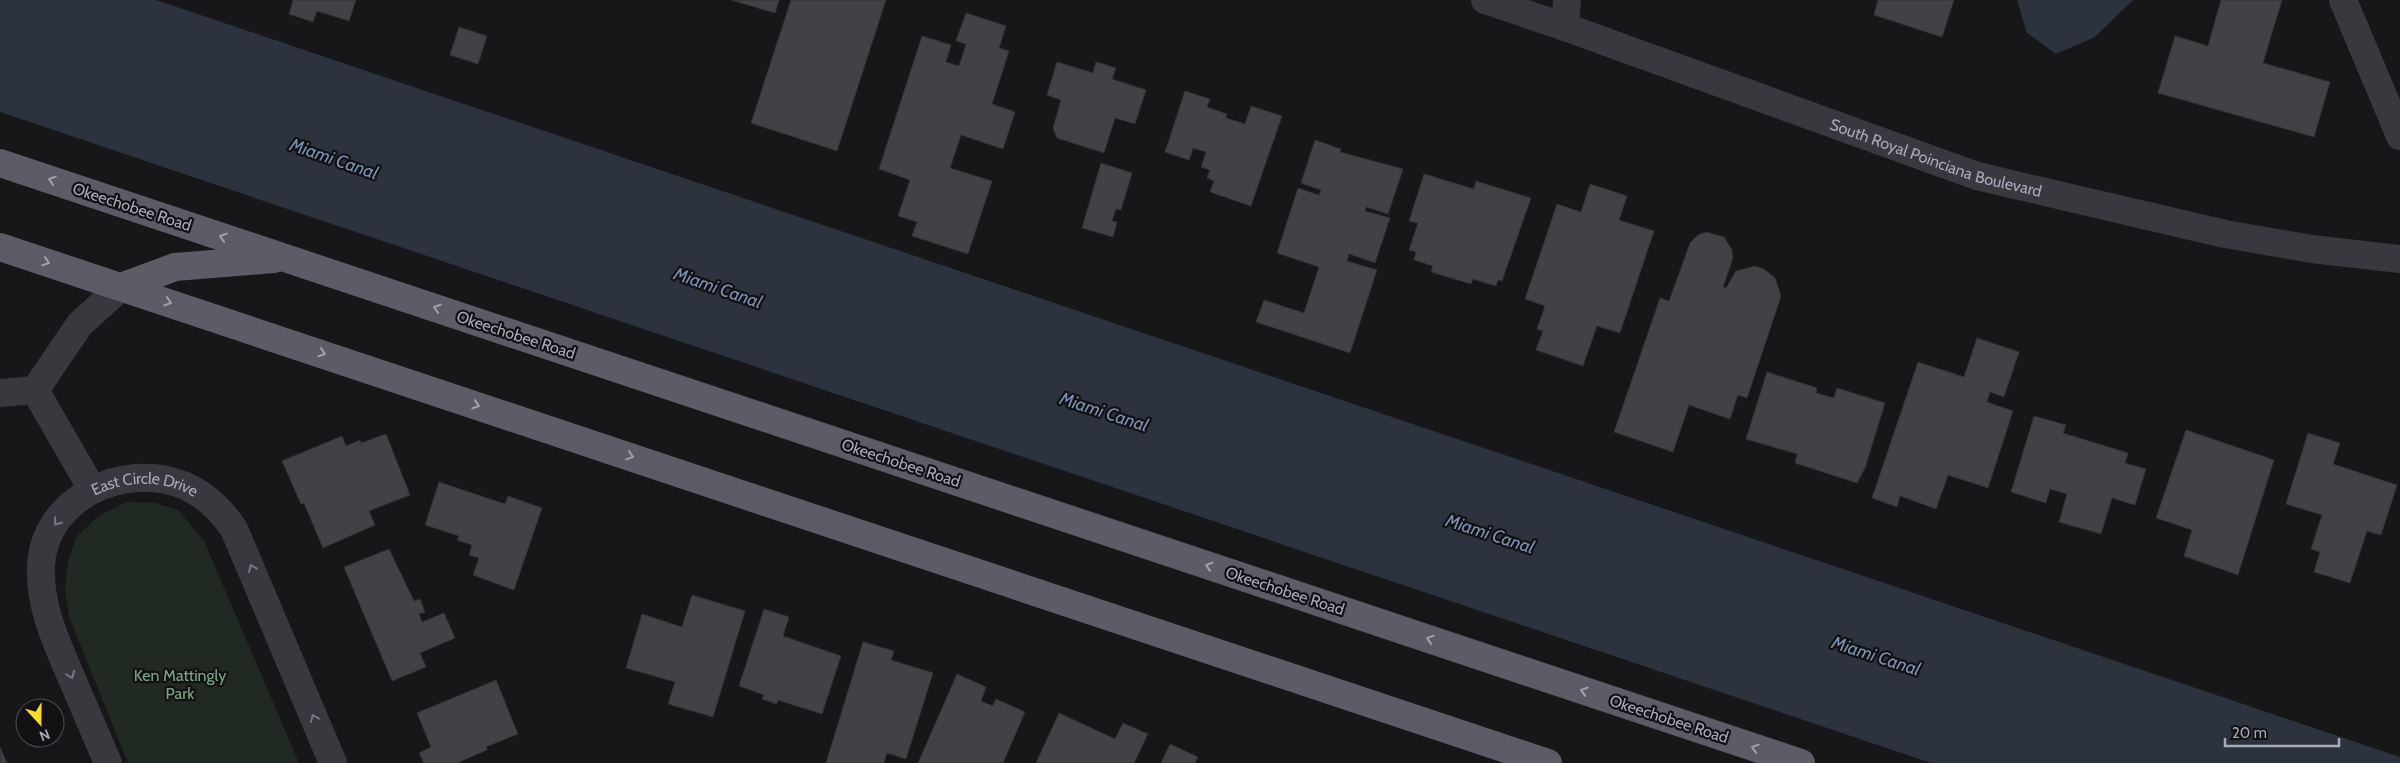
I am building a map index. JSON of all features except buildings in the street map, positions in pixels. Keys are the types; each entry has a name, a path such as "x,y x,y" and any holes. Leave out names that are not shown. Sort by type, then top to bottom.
{"highway":[{"name":"Okeechobee Road","path":"0,163 1801,763"},
{"path":"0,246 1548,763"},
{"path":"121,286 175,267 286,258"}],"street":[{"name":"South Royal Poinciana Boulevard","path":"1485,0 1565,27 1977,176 2226,234 2312,249 2400,259"},
{"path":"1565,27 1567,0"},
{"path":"2343,0 2400,136"},
{"path":"34,390 80,324 121,286"},
{"path":"0,393 34,390"},
{"path":"34,390 92,489"},
{"name":"East Circle Drive","path":"108,763 50,626 42,588 42,558 45,544 52,528 76,500 92,489 129,479 163,479 200,494 226,518 241,542 333,763"}],"green space":[{"name":"Ken Mattingly Park","path":"127,502 155,503 178,510 204,541 299,763 128,763 69,617 65,590 68,561 77,536 100,515"}],"water":[{"name":"Miami Canal","path":"0,0 156,0 2400,757 2400,763 1931,763 0,112"},
{"path":"2017,0 2133,0 2095,37 2056,54 2027,33"}]}
